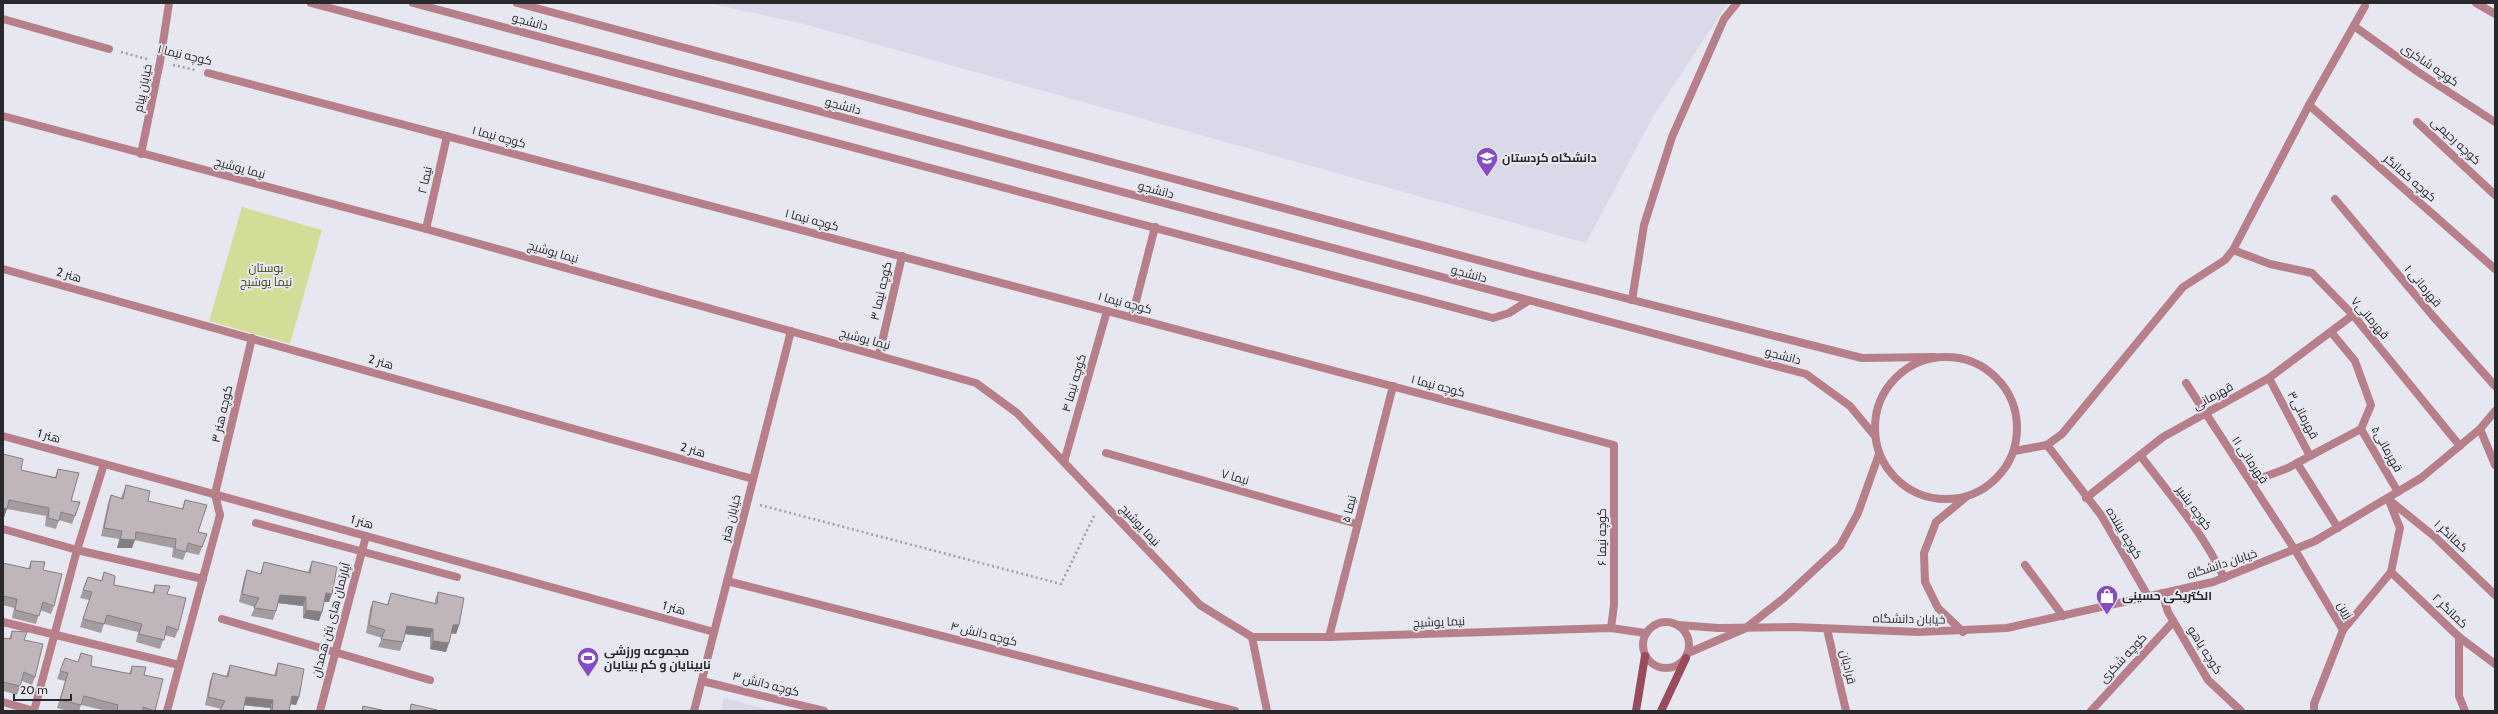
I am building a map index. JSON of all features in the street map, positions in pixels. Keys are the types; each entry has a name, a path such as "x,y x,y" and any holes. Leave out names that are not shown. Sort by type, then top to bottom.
{"main road":[{"path":"1661,711 1687,655"},
{"path":"1636,711 1645,656"}],"street":[{"name":"خیابان پیام","path":"141,154 160,62 169,3"},
{"path":"311,3 1493,318 1510,313 1528,301"},
{"name":"دانشجو","path":"413,3 1806,374 1850,406 1874,435"},
{"name":"دانشجو","path":"517,3 1632,300 1862,358 1934,357 1965,359 1982,365 2001,381 2014,403 2018,427 2014,451 2003,472 1986,487 1966,497"},
{"path":"1632,300 1644,225 1672,137 1724,19 1737,3"},
{"path":"2476,3 2495,14"},
{"path":"2014,451 2046,445 2062,434 2183,288 2225,260 2233,250 2309,105 2365,6"},
{"path":"3,19 109,49"},
{"name":"کوچه شاکری","path":"2354,26 2418,72 2495,122"},
{"name":"کوچه نیما ۱","path":"208,73 1614,445"},
{"name":"کوچه کمانگر","path":"2309,105 2495,269"},
{"name":"نیما یوشیج","path":"3,116 426,229 976,383 1017,412 1200,605 1252,637 1329,637 1611,628 1645,633"},
{"name":"کوچه رحیمی","path":"2417,122 2495,195"},
{"name":"نیما ۲","path":"426,229 447,136"},
{"name":"قهرمانی ۱","path":"2335,199 2432,315 2495,386"},
{"path":"1132,317 1155,227"},
{"name":"قهرمانی۷","path":"2233,250 2270,264 2312,272 2353,315 2460,446"},
{"name":"کوچه نیما ۳","path":"879,355 902,256"},
{"name":"هنر 2","path":"3,269 753,479"},
{"name":"کوچه نیما ۴","path":"1064,462 1107,311"},
{"name":"قهرمانی","path":"2086,498 2163,437 2269,378 2353,315"},
{"name":"خیابان هنر","path":"694,711 791,331"},
{"name":"قهرمانی۵","path":"2331,332 2355,361 2370,405 2361,429 2398,492"},
{"name":"کوچه هنر ۳","path":"215,494 252,338"},
{"path":"1934,357 1913,363 1896,376 1883,393 1875,413 1874,435 1879,454 1890,472 1911,490 1924,496 1945,499 1966,497"},
{"name":"قهرمانی۳","path":"2269,378 2310,456 2361,429"},
{"name":"قهرمانی ۱۱","path":"2186,384 2204,414 2251,482 2295,550"},
{"name":"نیما ۵","path":"1329,637 1393,386"},
{"name":"خیابان دانشگاه","path":"1678,625 1746,628 1963,632 2007,628 2224,578 2295,550 2338,528 2421,478 2480,428 2495,411"},
{"path":"2480,428 2495,466"},
{"name":"هنر 1","path":"3,436 714,632"},
{"name":"کوچه نیما ۶","path":"1611,628 1614,605 1614,445"},
{"name":"کوچه بیننده","path":"2046,445 2086,498 2101,515 2148,596"},
{"name":"نیما ۷","path":"1106,453 1357,524"},
{"path":"1746,628 1784,598 1840,546 1858,513 1879,454"},
{"name":"کوچه بشیر","path":"2140,455 2201,536 2213,554 2224,578"},
{"path":"2251,482 2310,456"},
{"path":"2297,463 2338,528"},
{"path":"3,702 34,711 78,550 104,464"},
{"path":"167,711 220,515 215,494"},
{"path":"1963,632 1938,608 1925,582 1924,553 1936,522 1966,497"},
{"path":"2343,630 2391,572 2400,528 2388,498"},
{"name":"کمانگر ۱","path":"2388,498 2435,537 2495,595"},
{"path":"256,523 363,550 457,577"},
{"path":"3,529 78,550 203,579"},
{"name":"آپارتمان های بتن همدان","path":"320,711 366,536"},
{"name":"زرین","path":"2295,550 2343,630 2314,704 2314,711"},
{"path":"2025,565 2063,616"},
{"name":"کمانگر ۲","path":"2391,572 2459,637 2495,664"},
{"name":"کوچه دانش ۴","path":"727,582 1235,711"},
{"name":"کوچه یاهو","path":"2162,593 2173,622 2208,680 2241,711"},
{"path":"222,619 336,651 430,680"},
{"path":"1666,621 1678,625 1687,634 1690,646 1687,655 1677,666 1665,669 1653,665 1645,656 1642,644 1645,633 1654,624 1666,621"},
{"path":"3,622 179,664"},
{"name":"کوچه شکری","path":"2091,711 2173,622"},
{"name":"خیابان دانشگاه","path":"1687,655 1746,628"},
{"name":"قرادیان","path":"1827,629 1846,711"},
{"path":"1252,637 1267,711"},
{"path":"2459,637 2459,696 2465,711"},
{"name":"کوچه دانش ۳","path":"702,680 824,711"}],"path":[{"name":"کوچه نیما ۱","path":"109,49 208,73"},
{"path":"748,502 1061,584 1101,501"}],"shaded area":[{"name":"دانشگاه کردستان","path":"709,3 1728,3 1655,113 1586,243 804,24"},
{"path":"724,698 774,711 721,711"}],"green space":[{"name":"بوستان نیما یوشیج","path":"242,207 322,230 290,344 209,321"}],"building":[{"path":"3,454 23,459 21,470 56,478 58,469 79,473 71,501 80,502 75,516 61,512 59,521 48,518 49,508 9,500 7,509 3,508"},
{"path":"126,485 150,491 148,501 183,509 185,500 207,505 198,532 207,534 202,547 188,543 186,552 175,549 176,539 136,532 135,540 120,539 122,531 104,528 111,495 123,499"},
{"path":"31,561 45,562 43,570 62,574 54,606 43,602 39,616 15,610 17,599 3,596 3,563 30,569"},
{"path":"312,561 337,567 332,594 326,593 322,612 306,610 306,597 280,595 276,611 254,608 259,598 242,594 247,570 261,574 264,562 310,573"},
{"path":"104,572 115,576 114,585 154,593 155,585 170,586 167,594 186,598 178,630 167,626 164,640 139,634 142,624 107,615 104,624 83,619 92,592 83,590 88,577 102,581"},
{"path":"438,592 464,598 459,625 453,625 449,643 433,641 433,629 407,626 403,642 381,639 385,630 369,625 373,601 388,605 391,593 437,604"},
{"path":"12,631 27,632 24,640 43,644 35,677 24,672 20,686 3,682 3,638 11,639"},
{"path":"81,653 92,656 91,666 131,674 132,666 146,667 144,675 163,679 155,711 143,707 143,711 117,711 118,705 84,696 81,705 60,700 68,673 60,671 65,658 78,662"},
{"path":"278,663 304,669 299,697 292,696 289,711 272,711 273,700 246,697 243,711 220,710 225,701 208,697 213,673 228,677 230,665 276,676"},
{"path":"411,704 437,710 437,711 410,711"},
{"path":"363,706 386,711 362,711"}],"place":[{"name":"دانشگاه کردستان","path":"1487,178"},
{"name":"الکتریکی حسینی","path":"2107,616"},
{"name":"مجموعه ورزشی نابینایان و کم بینایان","path":"588,678"}]}
